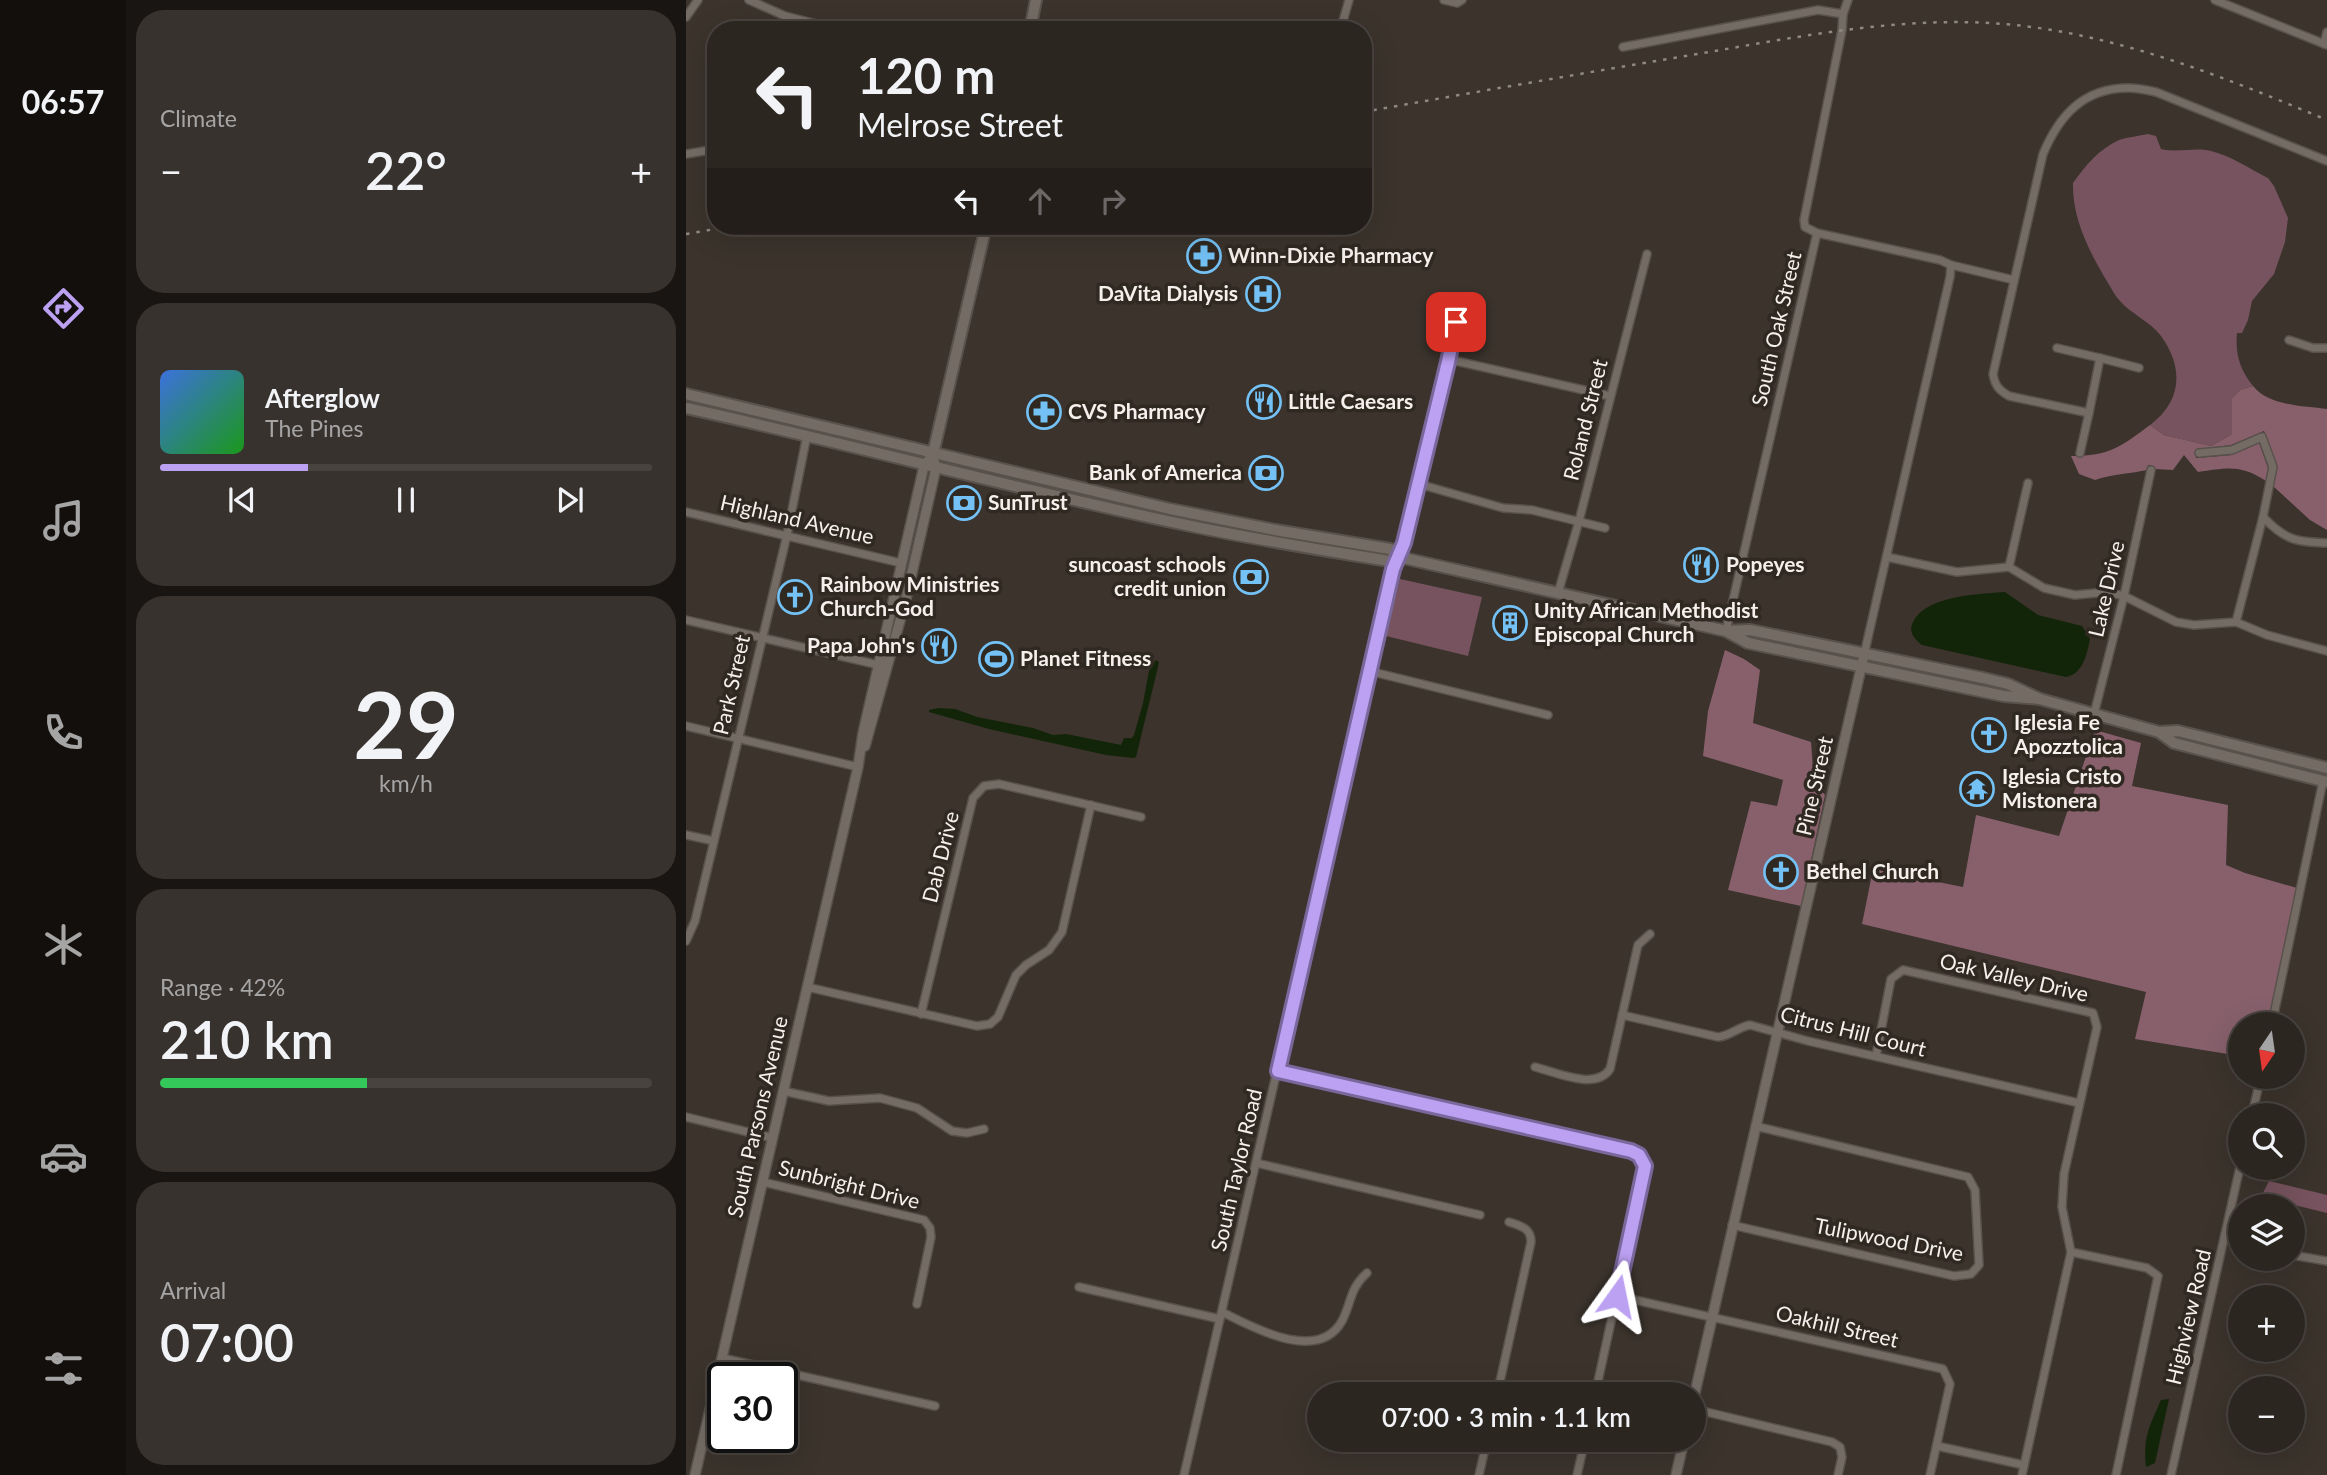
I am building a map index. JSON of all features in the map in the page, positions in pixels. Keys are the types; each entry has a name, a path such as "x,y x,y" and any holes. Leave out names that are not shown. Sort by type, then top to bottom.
{"main road":[{"path":"1032,21 1036,0"},
{"name":"South Parsons Avenue","path":"933,454 984,235"},
{"path":"686,394 1195,514 1390,549 1399,557 1726,631 1750,630 2008,684 2040,699 2159,732 2178,731 2327,766"},
{"path":"686,408 807,435 930,467 1284,545 1389,561 1399,557"},
{"path":"1726,631 1748,643 1861,668 2004,696 2040,699"},
{"path":"2159,732 2174,744 2325,781"}],"street":[{"path":"686,17 698,0"},
{"path":"749,0 795,21"},
{"path":"1343,21 1349,0"},
{"path":"1444,0 1457,3 1462,0"},
{"name":"South Oak Street","path":"1726,631 1817,233 1805,227 1804,220 1843,14 1848,0"},
{"path":"2215,0 2231,3 2326,45 2327,32"},
{"path":"1623,47 1818,10 1843,14"},
{"path":"2089,413 2009,396 1995,384 1993,374 2043,154 2065,114 2081,102 2102,92 2128,88 2156,92 2327,161"},
{"path":"686,154 707,150"},
{"path":"1817,233 1940,260 2014,280"},
{"name":"Roland Street","path":"1558,593 1647,254"},
{"name":"Pine Street","path":"1697,1382 1951,265"},
{"name":"South Taylor Road","path":"1184,1475 1369,671 1393,569 1399,557 1419,484 1448,362 1459,302"},
{"path":"2289,340 2313,348 2327,348"},
{"path":"2057,348 2139,368"},
{"path":"2080,453 2100,358"},
{"path":"1448,362 1456,360 1610,396"},
{"name":"Park Street","path":"687,937 695,921 787,535 807,435"},
{"path":"2199,453 2232,450 2262,437 2273,467 2236,622"},
{"name":"South Parsons Avenue","path":"695,1475 858,767 883,666 914,565 933,454"},
{"name":"South Parsons Avenue","path":"883,666 901,563 930,467"},
{"name":"Lake Drive","path":"2094,714 2124,596 2151,470"},
{"path":"2009,567 2028,483"},
{"path":"1419,484 1510,509 1532,510 1605,528"},
{"name":"Highland Avenue","path":"686,512 901,563"},
{"path":"2263,517 2277,532 2292,540 2327,543"},
{"path":"1886,557 1957,572 2009,567 2044,588 2075,595 2107,592 2124,596 2176,622 2194,625 2236,622 2267,635 2327,651"},
{"path":"686,620 883,666"},
{"path":"1369,671 1548,715"},
{"path":"686,726 858,767"},
{"path":"2275,1012 2327,766"},
{"name":"Dab Drive","path":"922,1014 973,798 984,786 999,784 1141,817"},
{"path":"807,987 977,1026 990,1024 998,1017 1016,975 1049,950 1062,932 1091,805"},
{"path":"686,835 714,841"},
{"path":"1535,1067 1583,1079 1605,1077 1610,1069 1638,945 1650,934"},
{"name":"Oak Valley Drive","path":"1876,1056 1891,979 1903,970 2093,1013 2097,1027 2064,1174 2062,1207 2071,1252 2022,1475"},
{"name":"Citrus Hill Court","path":"1622,1015 1718,1037 1727,1036 1743,1026 1750,1025 2079,1103"},
{"path":"1278,1071 1631,1151 1643,1160 1645,1166 1598,1382"},
{"path":"783,1091 829,1101 880,1098 917,1108 952,1131 967,1133 984,1129"},
{"path":"686,1117 773,1138"},
{"name":"Tulipwood Drive","path":"1732,1225 1954,1276 1971,1274 1979,1265 1975,1190 1968,1177 1755,1126"},
{"path":"1256,1163 1480,1215"},
{"name":"Highview Road","path":"2171,1475 2237,1180"},
{"name":"Sunbright Drive","path":"763,1182 924,1220 930,1228 931,1237 917,1304"},
{"path":"1500,1382 1531,1242 1529,1231 1509,1222"},
{"path":"2071,1252 2147,1268 2158,1276 2116,1475"},
{"path":"2305,1257 2327,1261"},
{"path":"1079,1287 1221,1315 1269,1335 1306,1341 1321,1339 1334,1331 1341,1323 1354,1288 1367,1273"},
{"name":"Oakhill Street","path":"1617,1296 1943,1369 1950,1384 1930,1475"},
{"path":"722,1358 935,1406"},
{"path":"1706,1412 1832,1442 1840,1447 1842,1457 1838,1475"},
{"path":"1937,1446 2024,1465"},
{"path":"1479,1475 1484,1452"},
{"path":"1577,1475 1582,1452"},
{"path":"1676,1475 1681,1452"}],"shaded area":[{"path":"2148,134 2156,136 2161,149 2211,151 2233,159 2268,178 2288,218 2285,242 2274,274 2252,301 2242,333 2237,333 2239,361 2253,386 2240,390 2232,398 2232,434 2211,446 2164,435 2150,425 2161,416 2174,395 2176,372 2173,360 2157,331 2115,295 2089,248 2079,223 2073,196 2073,183 2082,170 2105,148 2119,140"},
{"path":"2253,386 2268,398 2277,401 2327,409 2327,530 2310,520 2273,486 2277,465 2264,431 2231,445 2195,450 2196,458 2232,455 2259,443 2268,468 2266,481 2241,470 2198,472 2184,455 2173,470 2155,469 2148,465 2147,470 2095,480 2079,474 2071,456 2114,449 2150,425 2164,435 2211,446 2232,434 2232,398 2240,390"},
{"path":"1400,579 1482,597 1468,656 1386,636"},
{"path":"2005,592 2038,615 2082,626 2090,639 2077,672 2066,677 1922,645 1913,635 1913,622 1929,606 1954,598"},
{"path":"1725,650 1760,670 1753,723 1811,742 1814,782 1825,795 1801,906 1728,890 1751,801 1777,806 1783,780 1703,756 1708,711"},
{"path":"1156,660 1159,662 1157,671 1136,757 1133,758 1106,755 989,729 929,712 938,708 955,709 1053,735 1066,734 1121,745 1124,738 1132,738 1134,735 1149,671"},
{"path":"2095,730 2141,743 2132,786 2228,805 2226,865 2297,888 2271,1012 2228,1012 2228,1054 2135,1039 2146,992 1862,924 1873,869 1963,887 1976,815 2059,836"},
{"path":"2269,1181 2327,1195 2327,1213 2305,1208 2305,1194 2262,1194"},
{"path":"2169,1399 2155,1463 2146,1467 2145,1448 2150,1425 2161,1400"}],"railway":[{"path":"1372,110 1823,33 1943,22 2024,26 2102,40 2178,62 2327,120"},
{"path":"686,234 707,230"}],"place":[{"name":"Winn-Dixie Pharmacy","path":"1204,256"},
{"name":"DaVita Dialysis","path":"1263,294"},
{"name":"Little Caesars","path":"1264,402"},
{"name":"CVS Pharmacy","path":"1044,412"},
{"name":"Bank of America","path":"1266,473"},
{"name":"SunTrust","path":"964,503"},
{"name":"Popeyes","path":"1701,565"},
{"name":"suncoast schools credit union","path":"1251,577"},
{"name":"Rainbow Ministries Church-God","path":"795,597"},
{"name":"Unity African Methodist Episcopal Church","path":"1510,623"},
{"name":"Papa John's","path":"939,646"},
{"name":"Planet Fitness","path":"996,659"},
{"name":"Iglesia Fe Apozztolica","path":"1989,735"},
{"name":"Iglesia Cristo Mistonera","path":"1977,789"},
{"name":"Bethel Church","path":"1781,872"}],"route":[{"path":"1456,322 1404,543 1393,569 1278,1071 1639,1155 1645,1166 1617,1296"}]}
